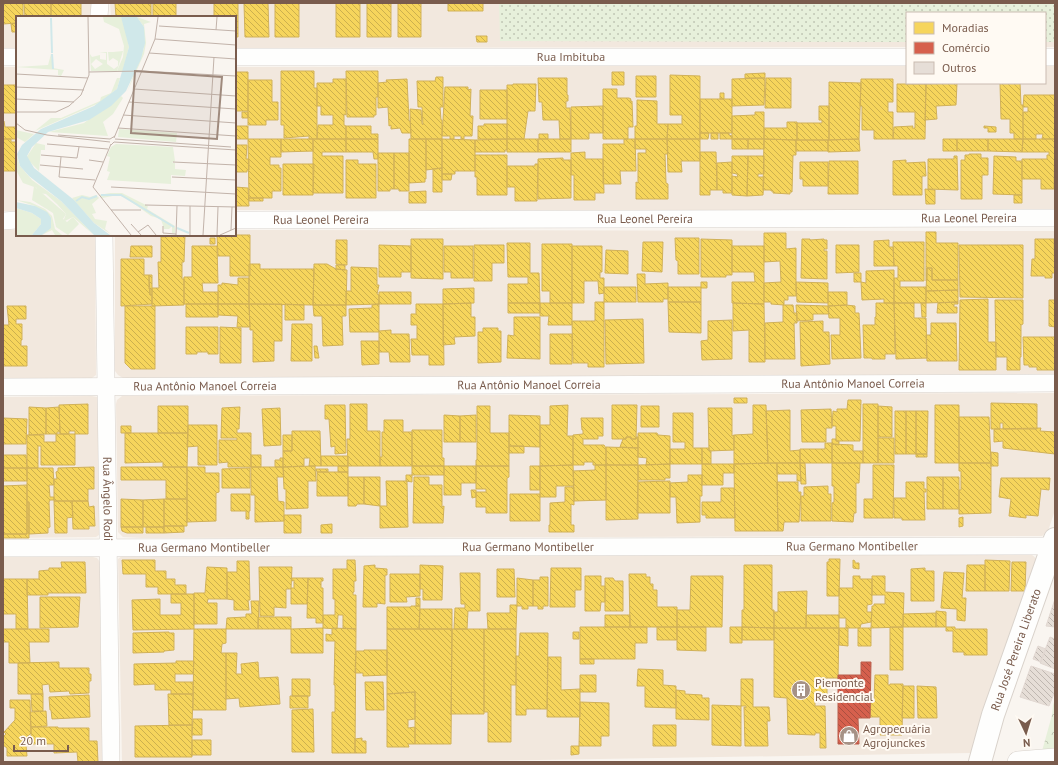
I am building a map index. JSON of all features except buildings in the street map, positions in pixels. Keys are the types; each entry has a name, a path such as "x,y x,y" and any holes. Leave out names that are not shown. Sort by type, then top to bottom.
{"main road":[{"name":"Rua José Pereira Liberato","path":"980,762 994,715 1054,542"}],"street":[{"path":"100,3 100,16"},
{"path":"3,57 16,57"},
{"name":"Rua Imbituba","path":"236,57 906,57"},
{"name":"Rua Leonel Pereira","path":"236,220 1055,218"},
{"path":"3,220 16,220"},
{"name":"Rua Ângelo Rodi","path":"104,236 111,762"},
{"name":"Rua Antônio Manoel Correia","path":"3,387 1055,384"},
{"name":"Rua Germano Montibeller","path":"3,548 1054,542"},
{"path":"1026,761 1055,759"}],"shaded area":[{"path":"3,3 91,3 92,16 16,16 16,48 3,49"},
{"path":"110,3 1055,3 1055,47 1046,47 1046,12 906,12 906,47 236,48 236,16 111,16"},
{"path":"906,65 906,84 1046,84 1046,65 1055,65 1055,210 236,210 236,67"},
{"path":"3,67 16,67 16,211 3,211"},
{"path":"3,230 16,230 16,236 95,236 96,375 92,378 3,378"},
{"path":"236,230 1055,231 1055,374 123,378 115,371 115,236 236,236"},
{"path":"1055,393 1055,510 1048,531 1042,536 142,538 123,537 118,532 116,404 117,400 122,396"},
{"path":"3,397 97,397 98,399 99,535 96,537 3,538"},
{"path":"1031,554 1039,561 973,752 971,753 416,762 122,761 118,559 122,556"},
{"path":"3,557 93,557 97,558 100,562 102,762 3,762"}],"green space":[{"path":"499,3 1055,3 1055,42 1046,42 1046,12 906,12 906,42 500,41"},
{"path":"1055,699 1055,748 1049,762 1039,762 1052,715"}],"place":[{"name":"Piemonte Residencial","path":"801,690"},
{"name":"Agropecuária Agrojunckes","path":"849,736"}]}
